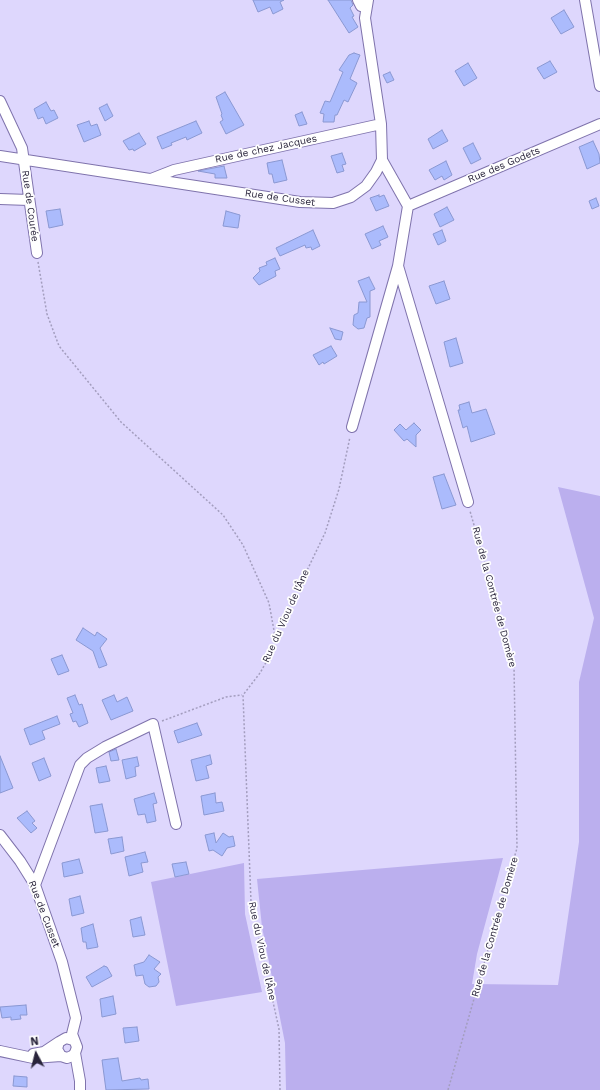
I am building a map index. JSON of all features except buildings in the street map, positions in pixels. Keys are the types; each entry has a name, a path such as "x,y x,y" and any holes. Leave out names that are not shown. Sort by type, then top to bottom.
{"street":[{"path":"585,0 600,86"},
{"path":"352,427 398,266 408,206 382,160 381,124 369,47 364,2"},
{"name":"Rue de Courée","path":"0,101 22,148 37,253"},
{"name":"Rue de chez Jacques","path":"151,179 174,170 381,124"},
{"name":"Rue des Godets","path":"408,206 600,124"},
{"name":"Rue de Cusset","path":"0,156 300,202 333,203 351,197 366,186 382,160"},
{"path":"0,199 29,200"},
{"path":"398,266 468,502"},
{"path":"35,885 80,765 86,758 105,747 153,724 176,824"},
{"name":"Rue de Cusset","path":"0,835 20,861 35,885 50,924 76,1018 72,1034 73,1040"},
{"name":"Rue de Cusset","path":"61,1040 70,1020 72,1002"},
{"path":"0,1051 33,1058 45,1058 68,1055 77,1046 70,1038 61,1040 44,1052 23,1055"},
{"path":"61,1040 57,1049 68,1055 78,1090"}],"path":[{"path":"37,253 47,314 59,346 121,422 223,516 243,545 269,603 275,637"},
{"name":"Rue du Viou de l'Âne","path":"280,1090 279,1029 250,902 243,695 260,673 270,654 275,637 325,533 339,489 352,427"},
{"name":"Rue de la Contrée de Domère","path":"448,1090 517,848 514,666 468,502"},
{"path":"153,724 226,697 243,695"}],"shaded area":[{"path":"558,487 600,496 600,1090 286,1090 285,1043 262,927 257,879 503,858 477,954 472,984 558,985 579,842 579,682 594,618"},
{"path":"244,863 245,914 262,992 176,1006 151,882"}]}
